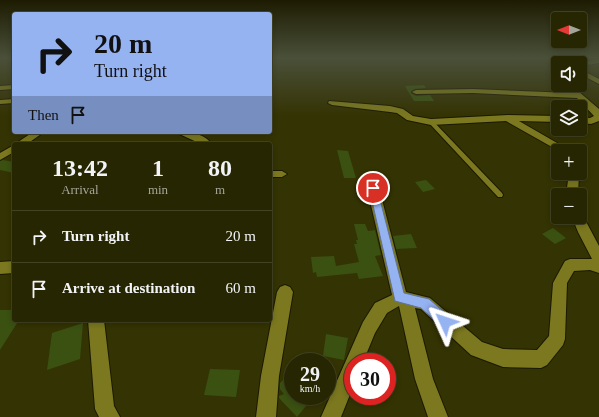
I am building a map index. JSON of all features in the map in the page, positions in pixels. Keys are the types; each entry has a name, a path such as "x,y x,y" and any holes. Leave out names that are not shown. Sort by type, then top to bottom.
{"street":[{"path":"588,77 599,82"},
{"path":"0,88 12,87"},
{"path":"416,92 473,91 580,96"},
{"path":"575,92 584,100"},
{"path":"0,102 12,101"},
{"path":"332,103 390,109 400,111 410,118 431,122 508,118 551,119"},
{"path":"587,103 596,111 598,116 596,119 587,121"},
{"path":"508,118 554,144"},
{"path":"23,142 36,134"},
{"path":"186,134 204,142"},
{"path":"0,157 12,149"},
{"path":"272,174 282,174"},
{"path":"373,188 424,379 438,417"},
{"path":"581,224 599,258"},
{"path":"358,353 369,328 381,308 402,298 425,303 477,349 503,358 541,359 557,338 560,283 570,265 590,264 599,267"},
{"path":"0,268 12,267"},
{"path":"266,417 270,376 285,292"},
{"path":"96,322 105,409 110,417"},
{"path":"331,417 344,386"}],"lane":[{"path":"431,122 500,195"}],"building":[{"path":"424,85 426,88 415,89 411,93 416,96 430,95 434,101 414,101 405,86"},
{"path":"337,150 348,151 356,178 344,178"},
{"path":"0,161 12,162 12,173 0,170"},
{"path":"426,180 435,189 423,192 415,182"},
{"path":"354,224 365,224 368,231 375,230 381,255 375,256 383,276 359,279 357,273 317,277 316,272 313,273 311,257 334,256 336,266 359,262 354,244 357,244 356,240 358,240"},
{"path":"553,228 566,238 555,244 542,234"},
{"path":"411,234 417,248 396,249 393,236"},
{"path":"0,310 12,310 12,322 18,322 0,350"},
{"path":"83,323 80,359 47,370 52,333"},
{"path":"326,334 348,338 345,353 344,353 344,360 336,358 336,353 323,353"},
{"path":"210,369 240,370 236,397 204,395"},
{"path":"284,379 284,394 280,389 280,383"},
{"path":"284,394 284,403 279,398 279,396"},
{"path":"286,405 307,405 297,417"}],"route":[{"path":"373,188 400,298 425,303 445,322"}]}
